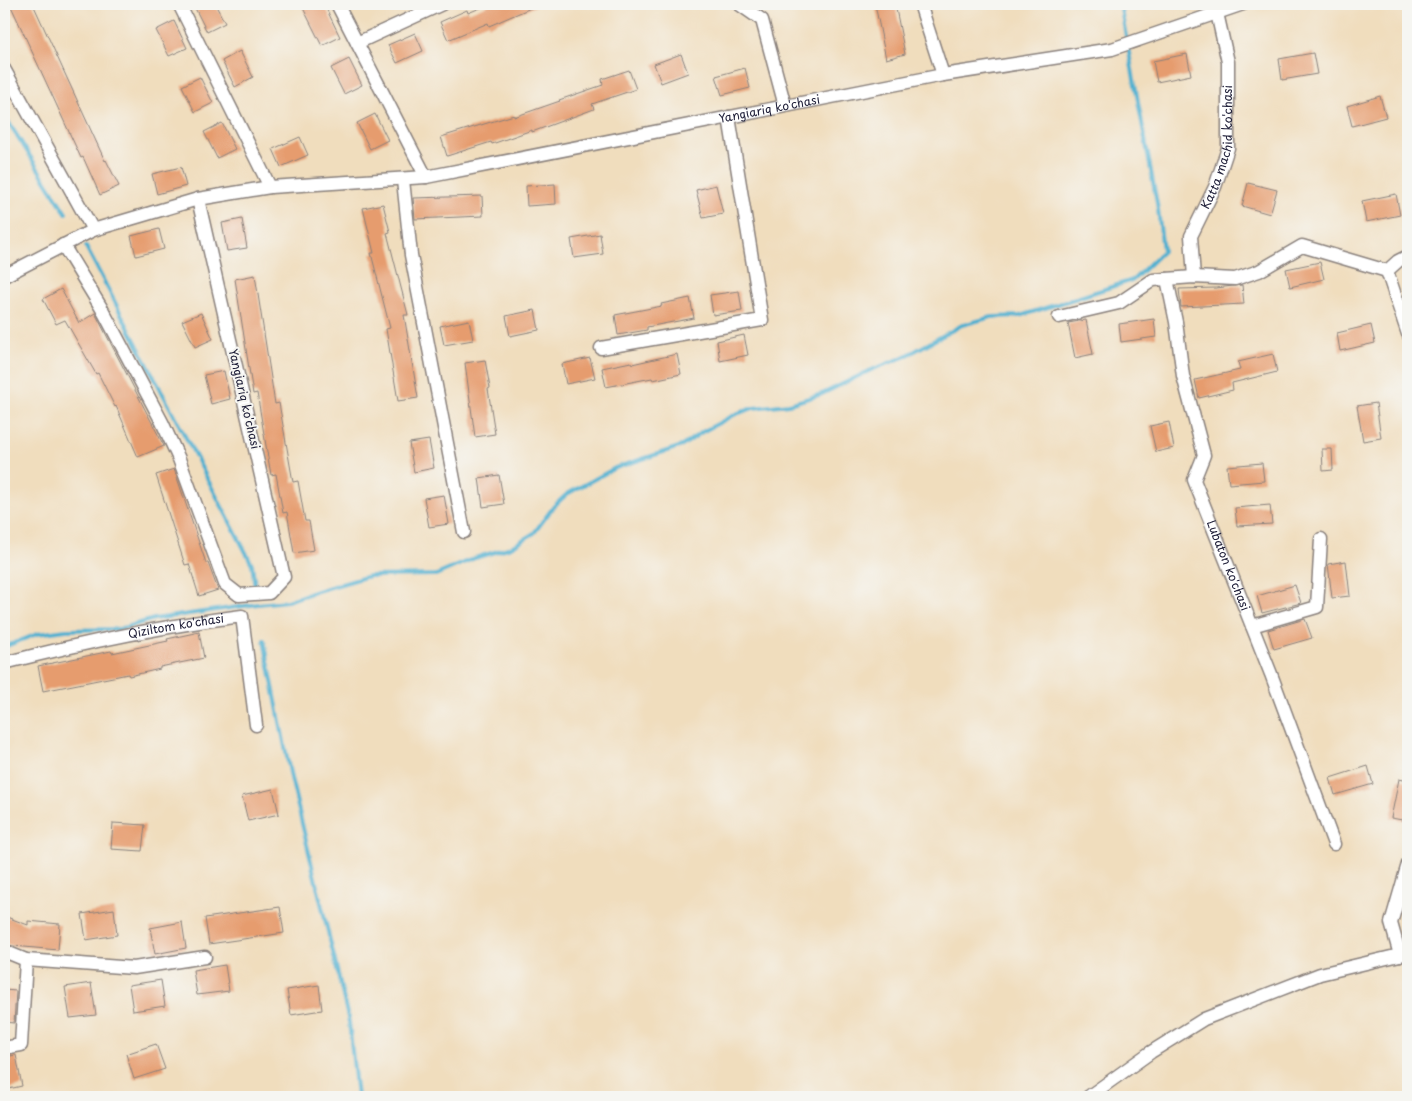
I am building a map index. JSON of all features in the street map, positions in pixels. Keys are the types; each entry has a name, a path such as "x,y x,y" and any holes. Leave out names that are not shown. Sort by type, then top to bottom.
{"street":[{"path":"179,4 270,187"},
{"path":"337,4 426,177"},
{"path":"357,43 442,4"},
{"path":"739,4 762,20 785,106"},
{"path":"920,4 943,75"},
{"path":"1217,13 1243,4"},
{"name":"Yangiariq ko'chasi","path":"198,199 284,577 270,593 240,595 225,584 179,458 162,422 102,308 64,245 93,230 198,199 270,187 403,180 426,177 943,75 1112,49 1217,13"},
{"name":"Katta machid ko'chasi","path":"1194,277 1191,236 1215,188 1228,148 1228,62 1217,13"},
{"path":"4,69 93,230"},
{"path":"600,348 762,320 729,117"},
{"path":"403,180 411,255 464,532"},
{"path":"4,276 64,245"},
{"path":"1059,317 1119,303 1153,280 1194,277 1235,279 1259,271 1302,246 1388,271"},
{"path":"1388,271 1398,261 1408,256"},
{"path":"1388,271 1408,334"},
{"name":"Lubaton ko'chasi","path":"1166,279 1176,322 1183,376 1204,455 1194,480 1252,626 1334,844"},
{"path":"1252,626 1317,607 1320,539"},
{"name":"Qiziltom ko'chasi","path":"4,663 34,655 139,634 242,616 256,725"},
{"path":"1088,1097 1101,1093 1151,1052 1204,1019 1320,974 1404,954 1391,923 1408,864"},
{"path":"4,952 26,960 134,968 205,956"},
{"path":"4,1048 21,1045 26,960"}],"building":[{"path":"10,4 33,4 105,161 119,186 100,195"},
{"path":"193,4 215,4 225,23 207,32"},
{"path":"301,4 324,4 340,37 322,46"},
{"path":"490,4 540,4 489,26 488,23 448,40 440,22 467,10 468,13"},
{"path":"875,4 895,4 905,54 886,59"},
{"path":"174,21 187,48 169,56 156,30"},
{"path":"415,33 423,51 397,63 388,45"},
{"path":"240,51 253,77 235,87 222,61"},
{"path":"1313,53 1317,74 1282,80 1279,59"},
{"path":"681,54 688,73 661,83 654,64"},
{"path":"1187,54 1191,75 1157,82 1153,61"},
{"path":"349,59 362,85 344,94 331,68"},
{"path":"745,68 750,88 722,95 716,76"},
{"path":"629,70 636,89 592,104 594,109 532,132 532,130 492,144 491,142 447,156 441,137 514,115 514,117 560,101 603,85 602,79"},
{"path":"200,77 213,103 195,112 182,86"},
{"path":"1380,96 1386,117 1352,126 1347,106"},
{"path":"375,114 388,140 370,149 357,123"},
{"path":"222,123 235,149 217,158 204,132"},
{"path":"300,137 308,155 281,167 273,149"},
{"path":"181,167 186,186 157,194 152,174"},
{"path":"1248,183 1277,190 1270,214 1242,206"},
{"path":"555,184 556,204 527,206 526,186"},
{"path":"716,185 723,214 703,218 696,190"},
{"path":"1396,194 1400,215 1366,222 1362,201"},
{"path":"482,196 483,216 415,219 413,198"},
{"path":"383,204 390,232 387,233 408,315 404,315 418,398 398,401 386,329 390,328 371,253 374,253 363,208"},
{"path":"242,219 247,248 227,251 222,223"},
{"path":"159,229 164,249 136,256 131,236"},
{"path":"600,234 603,254 574,258 571,239"},
{"path":"1320,262 1324,279 1290,287 1286,269"},
{"path":"255,275 275,404 279,403 293,482 298,481 305,521 309,521 314,550 294,553 287,512 283,513 276,474 271,475 257,393 253,394 235,279"},
{"path":"1242,285 1244,304 1181,307 1179,289"},
{"path":"61,289 79,323 95,313 164,446 138,457 116,406 98,373 96,374 65,320 56,324 43,299"},
{"path":"739,291 742,311 713,315 710,295"},
{"path":"690,298 694,318 618,335 615,315 662,306 661,304"},
{"path":"535,310 539,330 510,336 506,316"},
{"path":"201,313 213,339 195,347 182,321"},
{"path":"1154,319 1156,337 1121,342 1119,324"},
{"path":"469,320 473,340 444,345 440,326"},
{"path":"1086,320 1093,354 1075,358 1068,323"},
{"path":"1371,325 1375,343 1340,351 1337,333"},
{"path":"744,335 748,355 720,361 717,341"},
{"path":"677,354 681,374 606,387 602,368 631,362 632,364"},
{"path":"1273,354 1277,372 1232,383 1233,390 1199,398 1195,380 1240,370 1238,362"},
{"path":"590,358 595,378 566,384 562,364"},
{"path":"485,360 495,434 475,437 465,363"},
{"path":"224,371 230,399 211,404 204,375"},
{"path":"1376,403 1381,438 1363,441 1357,406"},
{"path":"1169,422 1174,448 1156,452 1150,426"},
{"path":"429,440 434,468 414,472 409,443"},
{"path":"1322,449 1332,449 1333,470 1323,471"},
{"path":"1262,463 1264,481 1229,484 1227,466"},
{"path":"174,469 206,563 208,563 218,590 199,596 189,564 185,565 156,475"},
{"path":"499,475 504,504 483,507 479,478"},
{"path":"444,495 449,524 429,527 424,498"},
{"path":"1270,505 1272,524 1237,526 1235,508"},
{"path":"1346,561 1350,596 1332,598 1328,564"},
{"path":"1295,585 1301,603 1262,613 1257,596"},
{"path":"1305,619 1312,638 1274,649 1268,630"},
{"path":"199,632 204,658 160,667 160,669 129,676 128,674 43,691 38,666 111,651 112,653"},
{"path":"1368,766 1373,784 1335,795 1330,778"},
{"path":"1399,779 1408,781 1408,821 1391,818"},
{"path":"273,789 279,814 248,821 242,796"},
{"path":"113,823 145,825 142,851 111,849"},
{"path":"280,907 284,933 209,944 205,918"},
{"path":"114,909 117,935 86,940 82,914"},
{"path":"4,916 28,925 28,921 60,924 58,950 13,946 4,943"},
{"path":"182,922 186,948 155,954 150,928"},
{"path":"225,965 229,991 197,995 193,970"},
{"path":"161,980 165,1006 133,1011 129,985"},
{"path":"91,983 96,1015 70,1018 65,987"},
{"path":"319,985 322,1010 291,1015 287,990"},
{"path":"4,990 16,991 14,1023 4,1022"},
{"path":"156,1044 165,1069 134,1079 126,1054"},
{"path":"16,1055 22,1086 4,1090 4,1057"}],"waterway":[{"path":"4,647 37,634 66,630 119,629 154,619 287,601 369,576 436,575 475,558 511,547 534,533 554,506 567,494 615,468 682,446 702,432 736,414 753,408 789,404 822,394 871,370 904,357 962,325 992,317 1020,316 1133,280 1163,251 1158,209 1120,4"},
{"path":"4,115 66,213"},
{"path":"86,247 252,564 255,587"},
{"path":"264,640 291,778 349,1022 357,1097"}]}
